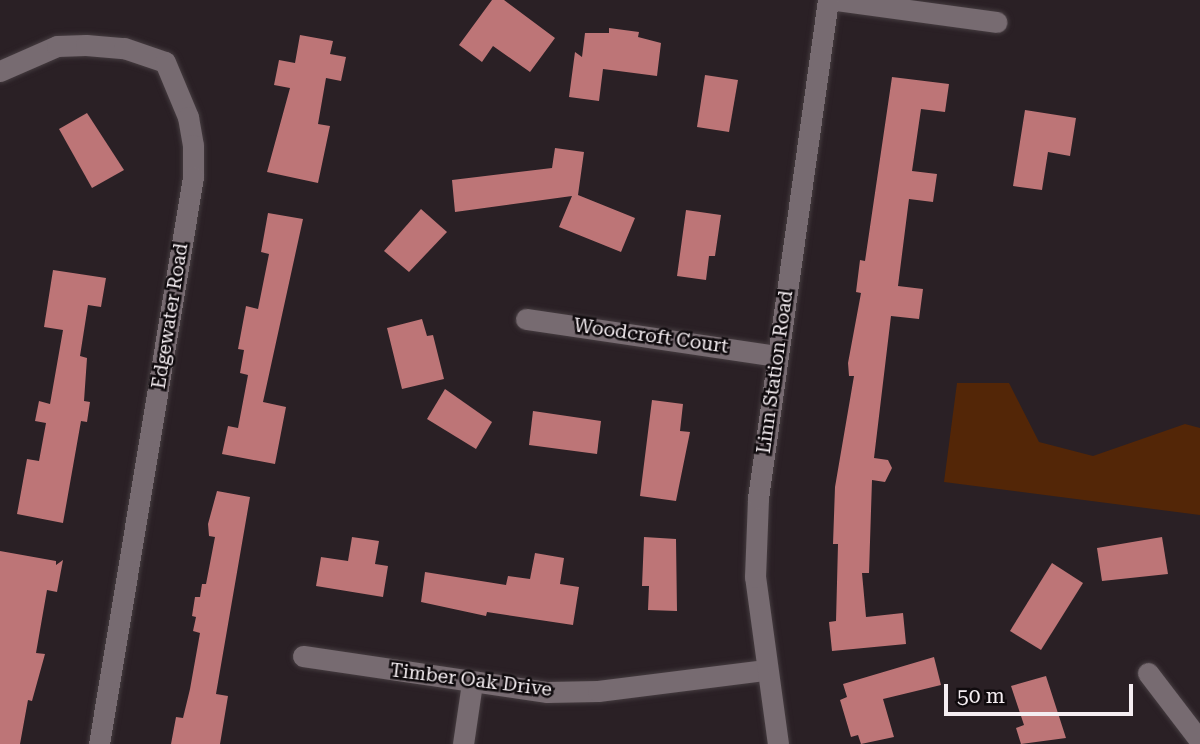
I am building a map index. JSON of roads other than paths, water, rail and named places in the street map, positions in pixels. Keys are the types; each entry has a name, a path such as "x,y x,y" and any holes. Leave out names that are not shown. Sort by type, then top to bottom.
{"street":[{"name":"Linn Station Road","path":"778,744 764,670 755,577 758,498 828,0"},
{"path":"836,0 997,22"},
{"name":"Edgewater Road","path":"0,71 57,46 124,48 165,62 188,117 193,145 193,177 99,744"},
{"name":"Woodcroft Court","path":"526,318 777,356"},
{"name":"Timber Oak Drive","path":"303,656 547,692 598,691 764,670"},
{"path":"1148,673 1200,741"},
{"path":"463,744 472,683"}]}
